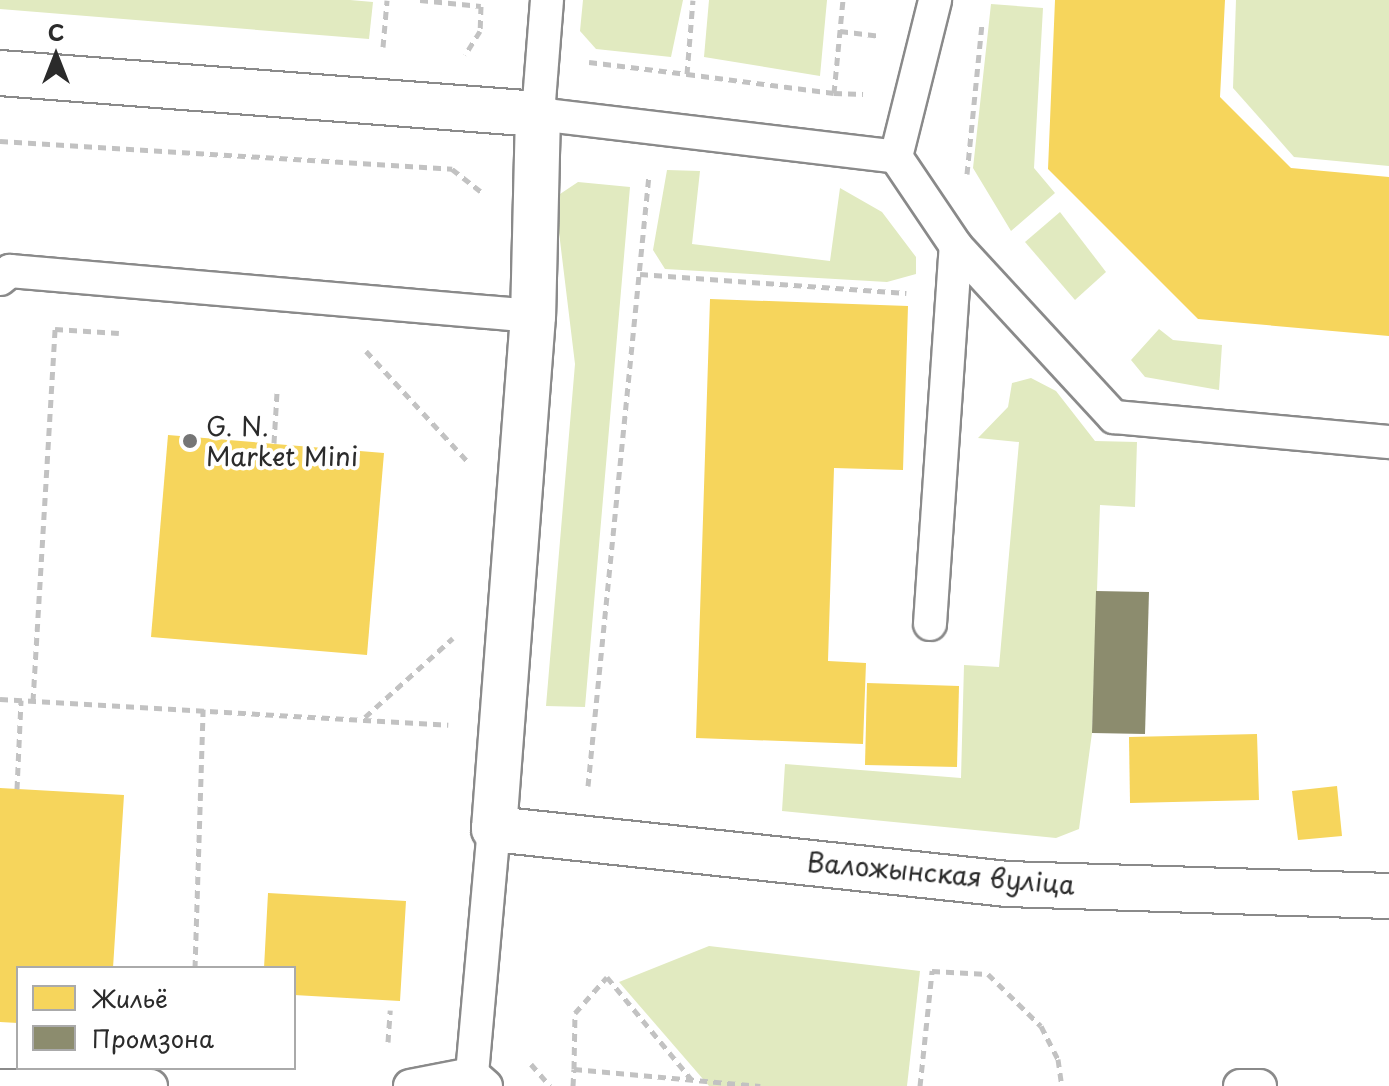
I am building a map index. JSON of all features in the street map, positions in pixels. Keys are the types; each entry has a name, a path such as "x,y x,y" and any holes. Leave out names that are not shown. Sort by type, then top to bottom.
{"street":[{"path":"0,73 538,114 533,316 494,829"},
{"name":"Валожынская вуліца","path":"494,829 1007,884 1389,896"}],"lane":[{"path":"547,0 538,114 896,157"},
{"path":"935,0 896,157 956,246 1114,417 1389,442"},
{"path":"930,624 956,246"},
{"path":"0,279 10,271 533,316"},
{"path":"410,1086 479,1080 494,829"},
{"path":"0,1086 151,1086"},
{"path":"1240,1086 1260,1086"}],"path":[{"path":"381,60 387,0"},
{"path":"687,74 693,0"},
{"path":"578,60 834,93 843,0"},
{"path":"971,186 966,172 983,16"},
{"path":"0,141 452,169 481,189 482,203"},
{"path":"587,802 650,170 635,169"},
{"path":"640,274 910,293"},
{"path":"33,701 55,329 131,333"},
{"path":"375,345 360,344 475,469"},
{"path":"274,443 277,393"},
{"path":"0,699 203,709 502,733"},
{"path":"17,789 21,700"},
{"path":"195,966 203,709"},
{"path":"920,1086 932,971 988,974 1041,1026 1058,1059 1062,1086"},
{"path":"573,1086 575,1013 607,977 692,1080"},
{"path":"524,1053 550,1086"},
{"path":"574,1069 760,1086"}],"green space":[{"path":"0,0 373,2 369,39 0,9"},
{"path":"583,0 683,0 671,57 596,49 580,31"},
{"path":"709,0 827,0 820,76 704,57"},
{"path":"1236,0 1389,0 1389,166 1294,157 1233,88"},
{"path":"991,4 1043,8 1034,168 1055,193 1011,231 973,168"},
{"path":"667,170 700,171 692,244 830,261 840,188 882,212 916,257 916,274 887,282 665,269 653,250"},
{"path":"578,182 630,187 585,707 546,706 575,364 557,216 560,194"},
{"path":"1060,212 1106,272 1075,300 1025,242"},
{"path":"1159,329 1173,340 1222,345 1219,390 1145,377 1131,360"},
{"path":"1031,378 1056,391 1095,441 1137,442 1135,507 1100,505 1092,733 1079,829 1056,838 782,811 785,764 961,778 964,665 999,667 1019,442 978,438 1008,407 1012,383"},
{"path":"709,946 920,971 907,1086 709,1086 619,982"}],"building: Жильё":[{"path":"1055,0 1225,0 1220,97 1291,168 1389,177 1389,336 1198,319 1048,169"},
{"path":"710,299 908,306 903,470 834,468 828,661 866,663 863,744 696,738"},
{"path":"168,435 384,453 367,655 151,637"},
{"path":"867,683 959,686 957,767 865,765"},
{"path":"1257,734 1259,800 1130,803 1129,737"},
{"path":"1337,786 1342,836 1298,840 1292,791"},
{"path":"0,788 124,795 113,966 16,966 16,1023 0,1022"},
{"path":"268,893 406,901 400,1001 296,995 296,966 264,966"}],"building: Промзона":[{"path":"1096,591 1149,592 1145,734 1092,733"}],"place":[{"name":"G. N. Market Mini","path":"190,441"}]}
